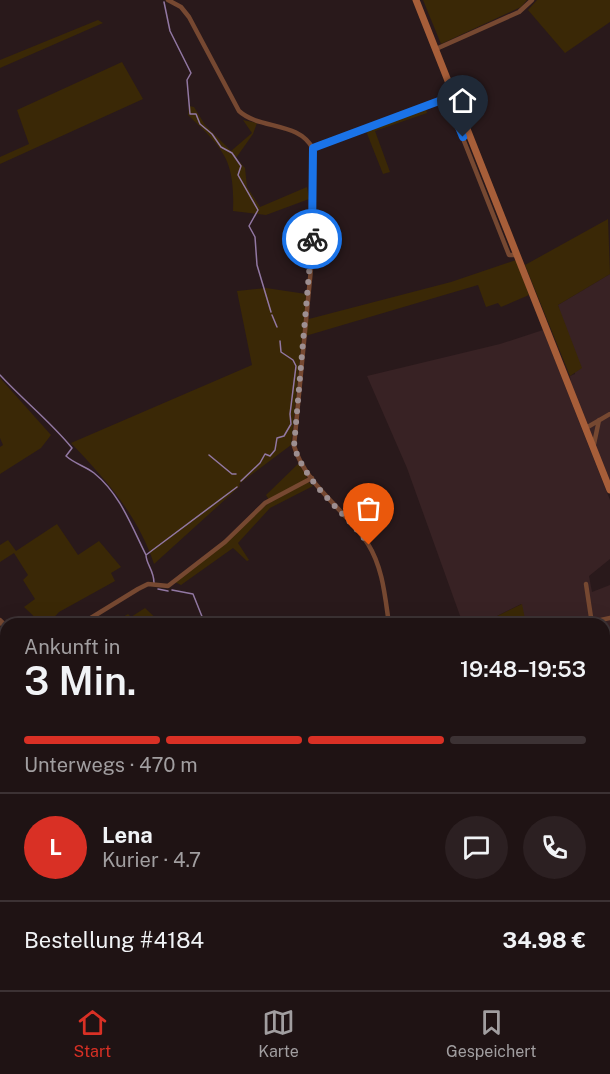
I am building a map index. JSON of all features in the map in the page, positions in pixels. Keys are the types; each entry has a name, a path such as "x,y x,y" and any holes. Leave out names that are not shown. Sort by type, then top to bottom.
{"main road":[{"path":"416,0 436,49 451,97 517,255 610,490"}],"street":[{"path":"168,0 181,7 189,17 239,111 248,117 298,133 313,148 312,258 293,438 296,454 312,478 369,545 379,569 388,618"},
{"path":"436,49 519,12 532,0"},
{"path":"313,148 451,97"},
{"path":"586,428 610,414"},
{"path":"594,448 594,435 599,420"},
{"path":"91,618 148,584 168,586 225,542 266,503 312,478"},
{"path":"586,584 591,618"}],"shaded area":[{"path":"423,0 527,0 521,7 441,44"},
{"path":"537,0 610,0 610,22 565,53 528,10"},
{"path":"98,20 103,23 0,68 0,60"},
{"path":"122,62 143,99 0,164 0,157 29,144 17,110"},
{"path":"189,106 194,107 205,125 231,151 252,133 243,120 257,123 253,134 236,158 245,168 247,187 260,207 307,187 309,199 266,215 233,211 232,179 225,157 219,147 188,115"},
{"path":"426,108 427,113 375,131 390,172 383,174 366,131"},
{"path":"608,219 610,274 558,305 582,368 570,376 525,265"},
{"path":"516,260 529,295 501,307 498,303 486,307 478,285 302,337 291,445 239,484 240,486 154,564 130,514 108,484 71,443 252,365 237,291 266,288 306,294 305,320 451,282"},
{"path":"610,274 610,489 571,383 570,376 575,374 558,305"},
{"path":"543,330 610,500 610,559 589,576 592,592 610,585 610,618 524,618 521,604 493,618 461,618 407,468 367,376 500,344"},
{"path":"0,378 51,435 41,448 0,474 0,447 3,445 0,438"},
{"path":"298,464 307,476 306,480 269,500 266,495"},
{"path":"308,482 313,486 270,508 238,543 249,560 247,561 233,548 181,585 175,582 266,505"},
{"path":"57,524 78,555 99,541 121,567 111,573 115,581 59,612 54,618 36,618 24,607 35,599 23,580 28,575 14,553 0,562 0,545 8,540 16,551"},
{"path":"522,604 525,618 493,618"},
{"path":"145,608 156,618 122,618 128,614 131,617"}],"waterway":[{"path":"164,2 170,31 191,73 187,80 190,114 196,114 200,124 212,134 221,147 232,153 241,166 238,175 258,210 249,226 255,237 257,265 271,312"},
{"path":"272,315 277,327"},
{"path":"241,481 260,463 265,454 270,456 275,450 277,438 284,436 291,424 290,414 296,366 293,360 281,352 280,341"},
{"path":"0,375 72,448 66,456 94,473 111,490 146,555"},
{"path":"209,455 232,474 236,474"},
{"path":"154,583 146,555 237,487"},
{"path":"158,589 168,591"},
{"path":"172,590 193,594 203,618"}],"way so far":[{"path":"312,239 307,318 293,438 294,446 301,462 331,503 369,545"}],"route":[{"path":"312,239 311,153 313,148 447,98 463,137"}]}
